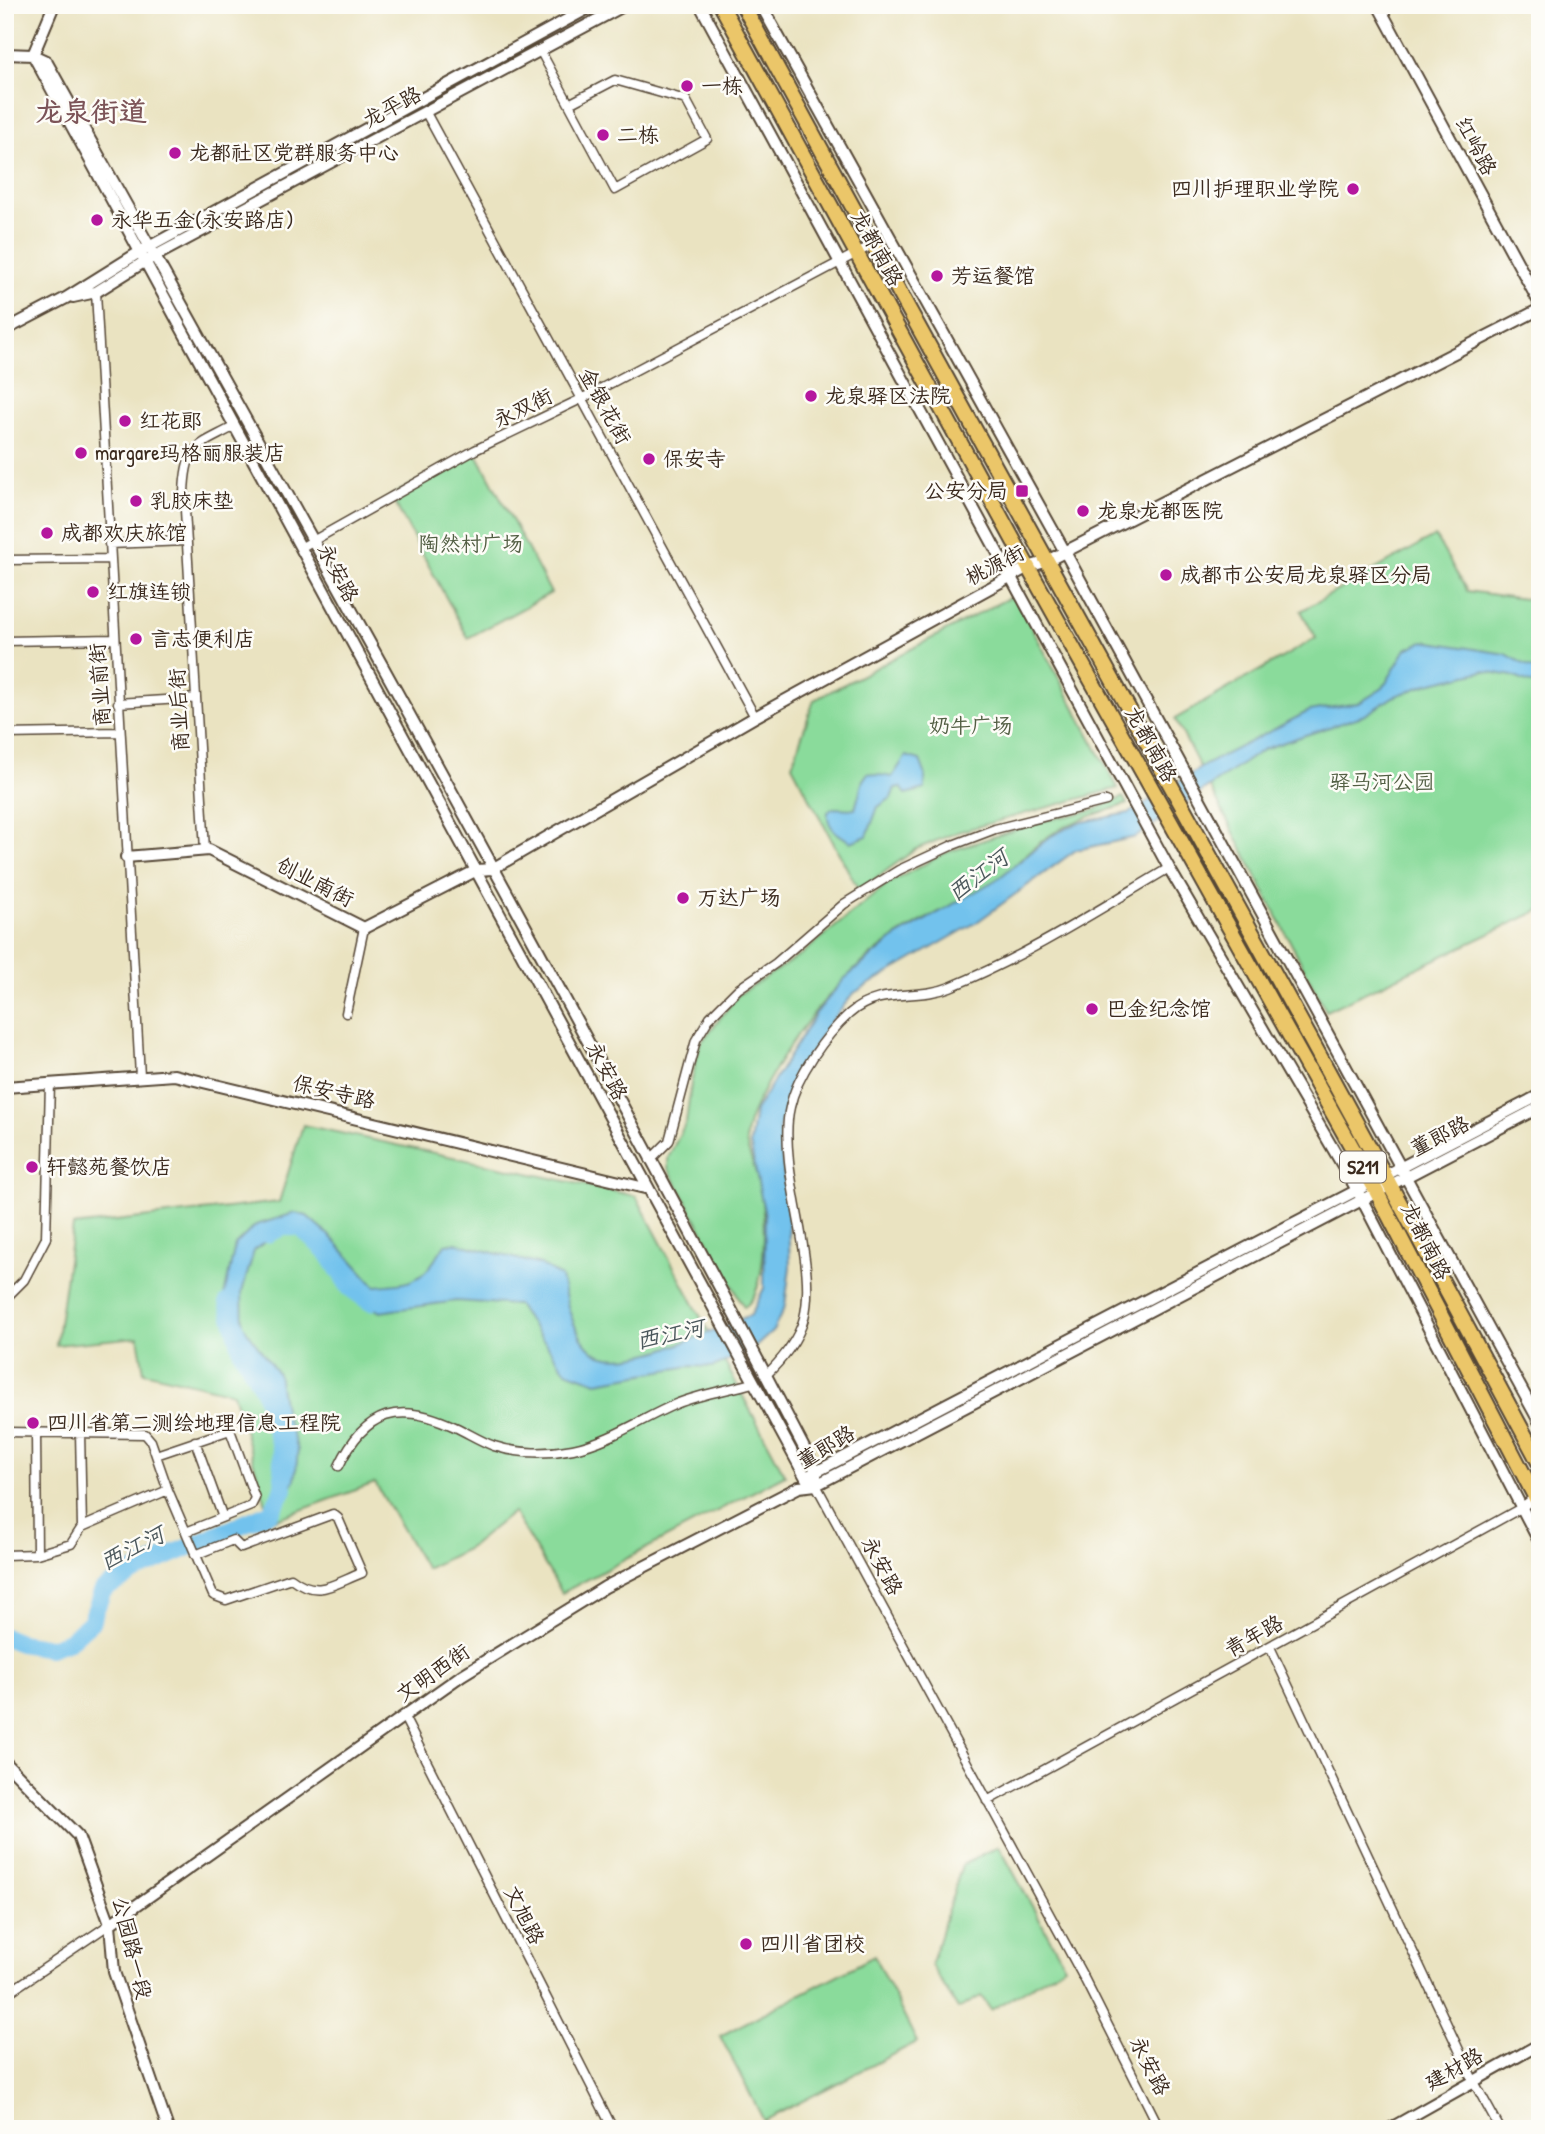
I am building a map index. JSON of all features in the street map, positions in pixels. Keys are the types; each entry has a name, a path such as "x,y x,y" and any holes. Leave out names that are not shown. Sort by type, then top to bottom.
{"main road":[{"name":"龙都南路","path":"722,5 1028,567 1374,1187 1537,1502"},
{"name":"龙都南路","path":"743,5 1045,562 1388,1179 1540,1464"}],"street":[{"path":"33,55 54,5"},
{"name":"龙平路","path":"5,330 141,258 594,5"},
{"name":"龙平路","path":"152,251 625,5"},
{"path":"700,5 1157,841 1169,868 1360,1195 1540,1543"},
{"path":"761,5 1065,552 1540,1423"},
{"name":"红岭路","path":"1378,5 1540,307"},
{"path":"540,50 615,190 707,139 685,100 615,80 569,104"},
{"path":"5,54 33,55 46,61 314,541 650,1160 816,1471 816,1485"},
{"name":"永安路","path":"33,55 743,1363 802,1482 816,1485 1084,1978 1160,2129"},
{"name":"金银花街","path":"425,111 755,718"},
{"name":"永双街","path":"302,547 475,450 581,399 872,245"},
{"name":"龙平路","path":"66,298 96,292 141,258"},
{"name":"商业前街","path":"96,292 140,1076"},
{"name":"桃源街","path":"477,870 492,869 755,718 1028,567 1065,552 1540,307"},
{"name":"商业后街","path":"205,850 185,462 198,446 235,426"},
{"path":"109,544 187,541"},
{"path":"5,561 110,559"},
{"path":"5,641 114,639"},
{"path":"118,703 196,698"},
{"path":"5,734 120,732"},
{"path":"650,1160 669,1141 696,1040 710,1017 738,989 776,963 844,904 899,870 953,845 995,830 1106,802"},
{"path":"127,857 205,850"},
{"name":"创业南街","path":"205,850 365,928 477,870"},
{"path":"766,1375 782,1359 804,1319 806,1261 788,1139 789,1108 803,1075 832,1033 851,1013 885,995 947,989 1026,951 1169,868"},
{"path":"346,1013 365,928"},
{"name":"保安寺路","path":"5,1087 174,1074 649,1189"},
{"path":"5,1299 24,1280 46,1238 50,1083"},
{"name":"董郞路","path":"1402,1172 1540,1095"},
{"name":"董郞路","path":"816,1485 1388,1179 1540,1107"},
{"name":"董郞路","path":"802,1482 816,1471 1360,1195"},
{"path":"5,1305 6,1318"},
{"path":"339,1466 351,1440 371,1420 400,1412 423,1414 493,1446 527,1452 572,1450 610,1438 677,1404 753,1383"},
{"path":"156,1455 230,1430 255,1498 251,1506 222,1515 188,1536"},
{"path":"5,1432 145,1434 151,1441 168,1489 195,1553 213,1595 226,1600 291,1578 306,1590 318,1590 362,1573 338,1518 333,1514 241,1548 233,1540 195,1553"},
{"path":"36,1432 37,1554"},
{"path":"80,1432 82,1527"},
{"path":"195,1441 222,1515"},
{"name":"文明西街","path":"110,1924 462,1675 605,1587 802,1482"},
{"path":"5,1555 37,1554 71,1544 82,1527 168,1489"},
{"name":"青年路","path":"987,1801 1521,1508 1537,1502"},
{"path":"1270,1647 1473,2080 1500,2129"},
{"name":"文旭路","path":"404,1717 613,2129"},
{"name":"公园路一段","path":"5,1762 78,1836 110,1924 114,1972 168,2129"},
{"path":"5,1995 110,1924"},
{"name":"建材路","path":"1389,2129 1540,2043"}],"green space":[{"name":"陶然村广场","path":"475,450 551,593 468,638 391,496"},
{"name":"驿马河公园","path":"1435,536 1467,591 1524,599 1540,597 1540,910 1326,1011 1175,719 1316,638 1301,611"},
{"name":"奶牛广场","path":"1014,595 1118,788 958,832 916,849 859,891 792,765 814,700"},
{"path":"1123,797 1127,804 1058,830 996,880 894,938 852,972 814,1012 768,1081 752,1113 747,1131 749,1154 760,1189 764,1246 758,1284 752,1298 744,1307 668,1168 668,1158 686,1122 700,1044 738,995 802,954 887,884 945,853 1038,822 1095,810"},
{"path":"303,1125 636,1196 785,1475 562,1593 513,1512 469,1548 426,1569 375,1483 271,1521 233,1393 144,1372 138,1337 56,1345 73,1226 279,1202"},
{"path":"999,1846 1065,1966 991,2010 981,1996 958,2009 931,1965 962,1865"},
{"path":"874,1956 917,2042 764,2121 720,2036"}],"water":[{"path":"1424,641 1506,654 1540,673 1540,687 1512,676 1484,671 1428,684 1393,697 1365,715 1264,749 1136,837 1076,850 977,922 854,993 828,1025 796,1076 779,1128 788,1215 790,1267 785,1306 773,1331 751,1351 713,1367 690,1366 597,1382 566,1371 517,1305 456,1301 380,1312 355,1296 336,1262 291,1225 273,1234 254,1251 242,1292 243,1325 278,1374 285,1415 298,1450 295,1480 285,1496 286,1454 273,1436 266,1398 223,1301 235,1245 256,1225 295,1213 307,1216 332,1238 375,1286 418,1278 445,1244 456,1243 541,1265 561,1277 571,1317 580,1336 593,1351 608,1357 648,1354 751,1315 764,1288 765,1216 750,1144 755,1111 816,1013 844,979 896,937 999,878 1051,836 1077,823 1129,813 1205,765 1309,711 1359,703 1383,688 1406,649"},
{"path":"906,756 920,760 925,773 925,789 906,794 901,787 895,788 891,798 878,807 867,836 851,842 834,830 829,822 828,812 833,808 855,809 863,780 868,773 892,777"}],"waterway":[{"name":"西江河","path":"267,1234 283,1227 300,1227 328,1253 350,1288 370,1302"},
{"name":"西江河","path":"5,1637 20,1643 50,1648 69,1641 91,1622 103,1590 143,1567 271,1512 284,1489 281,1449 264,1390 242,1352 228,1302"}],"place":[{"name":"一栋","path":"687,86"},
{"name":"二栋","path":"603,135"},
{"name":"龙都社区党群服务中心","path":"175,153"},
{"name":"四川护理职业学院","path":"1353,189"},
{"name":"永华五金(永安路店)","path":"97,220"},
{"name":"芳运餐馆","path":"937,276"},
{"name":"龙泉驿区法院","path":"811,396"},
{"name":"红花郎","path":"125,421"},
{"name":"margare玛格丽服装店","path":"81,453"},
{"name":"保安寺","path":"649,459"},
{"name":"公安分局","path":"1022,491"},
{"name":"乳胶床垫","path":"136,501"},
{"name":"龙泉龙都医院","path":"1083,511"},
{"name":"成都欢庆旅馆","path":"47,533"},
{"name":"成都市公安局龙泉驿区分局","path":"1166,575"},
{"name":"红旗连锁","path":"93,592"},
{"name":"言志便利店","path":"136,639"},
{"name":"万达广场","path":"683,898"},
{"name":"巴金纪念馆","path":"1092,1009"},
{"name":"轩懿苑餐饮店","path":"32,1167"},
{"name":"四川省第二测绘地理信息工程院","path":"33,1423"},
{"name":"四川省团校","path":"746,1944"}],"district":[{"name":"龙泉街道","path":"91,111"}]}
